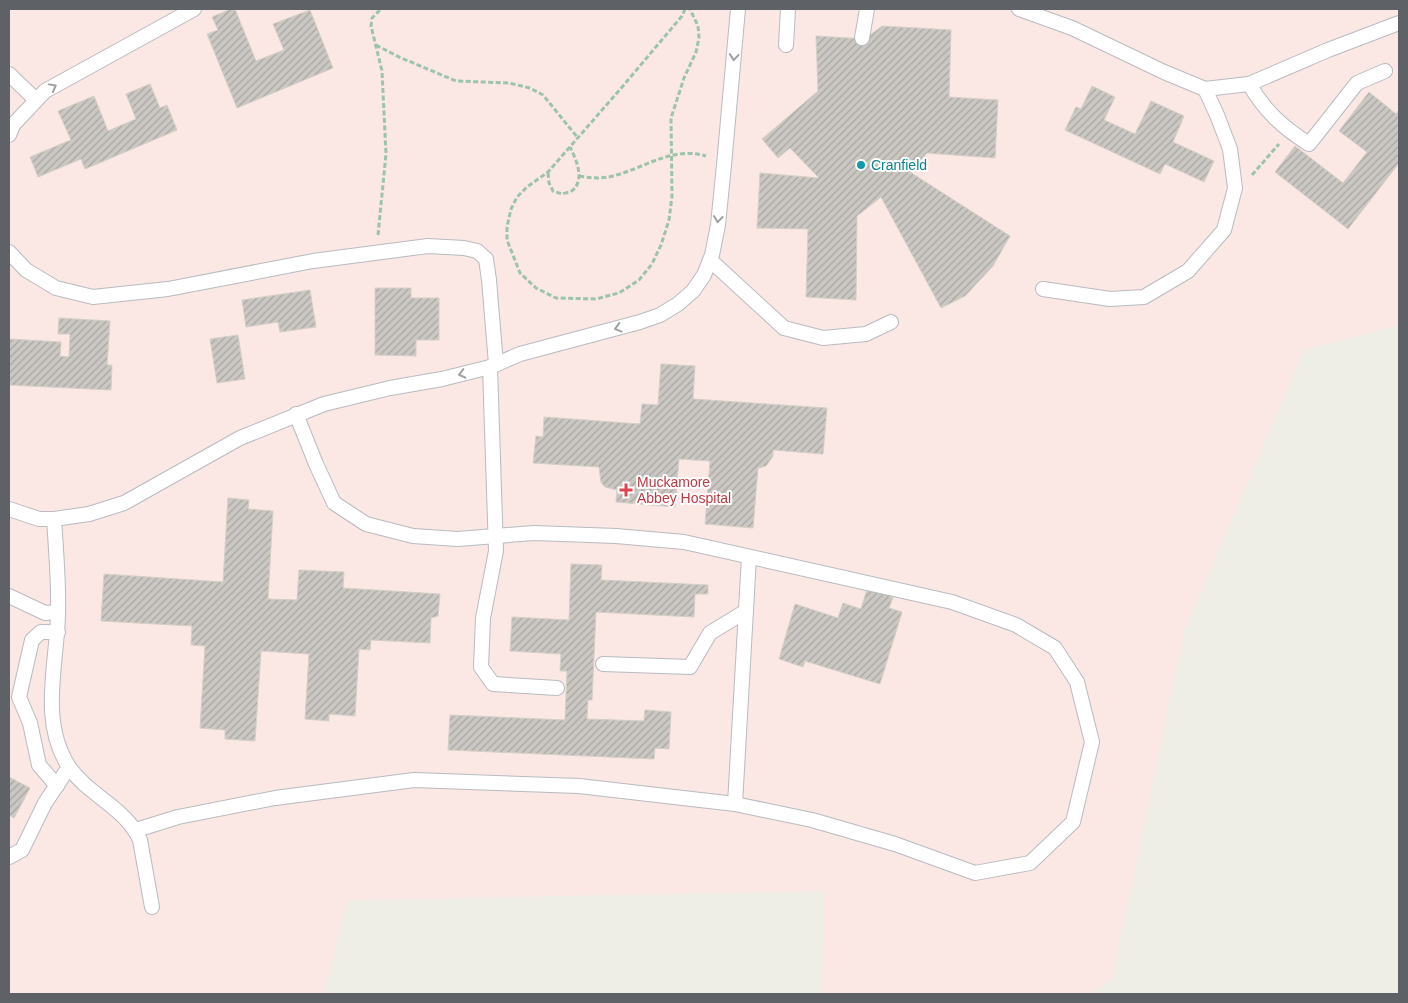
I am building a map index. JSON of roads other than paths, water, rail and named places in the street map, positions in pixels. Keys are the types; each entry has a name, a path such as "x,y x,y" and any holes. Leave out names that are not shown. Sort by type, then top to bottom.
{"lane":[{"path":"9,135 13,125 44,91 194,9"},
{"path":"9,509 39,519 89,514 124,503 240,438 324,404 390,388 442,379 493,365 520,354 640,322 678,304 693,291 704,275 710,260 718,225 738,9"},
{"path":"786,45 788,9"},
{"path":"862,38 866,9"},
{"path":"1019,9 1072,28 1164,72 1205,89 1249,84 1328,50 1399,23"},
{"path":"1249,84 1261,104 1289,132 1309,144 1357,83 1385,71"},
{"path":"9,74 36,100"},
{"path":"1043,289 1110,299 1144,297 1188,271 1224,230 1236,188 1230,149 1205,89"},
{"path":"9,252 26,270 56,288 93,297 168,289 313,261 428,246 464,248 477,251 486,259 489,280 493,365 496,551 483,618 481,667 493,684 557,688"},
{"path":"710,260 784,328 823,338 866,334 891,322"},
{"path":"136,830 178,817 275,798 414,780 579,786 735,804 812,820 895,844 975,873 1030,863 1073,822 1092,742 1077,682 1055,648 1016,625 952,602 684,542 616,536 534,533 458,539 413,536 366,524 334,503 296,414"},
{"path":"54,519 58,632 51,701 52,724 58,745 69,767 85,786 128,820 136,830 140,840 152,907"},
{"path":"735,804 750,556"},
{"path":"9,596 45,612 58,612"},
{"path":"603,664 690,667 710,633 746,611"},
{"path":"57,786 39,765 30,724 14,698 32,640 41,632 58,632"},
{"path":"9,857 22,850 46,803 69,767"}],"place":[{"name":"Cranfield","path":"861,165"},
{"name":"Muckamore Abbey Hospital","path":"626,490"}]}
